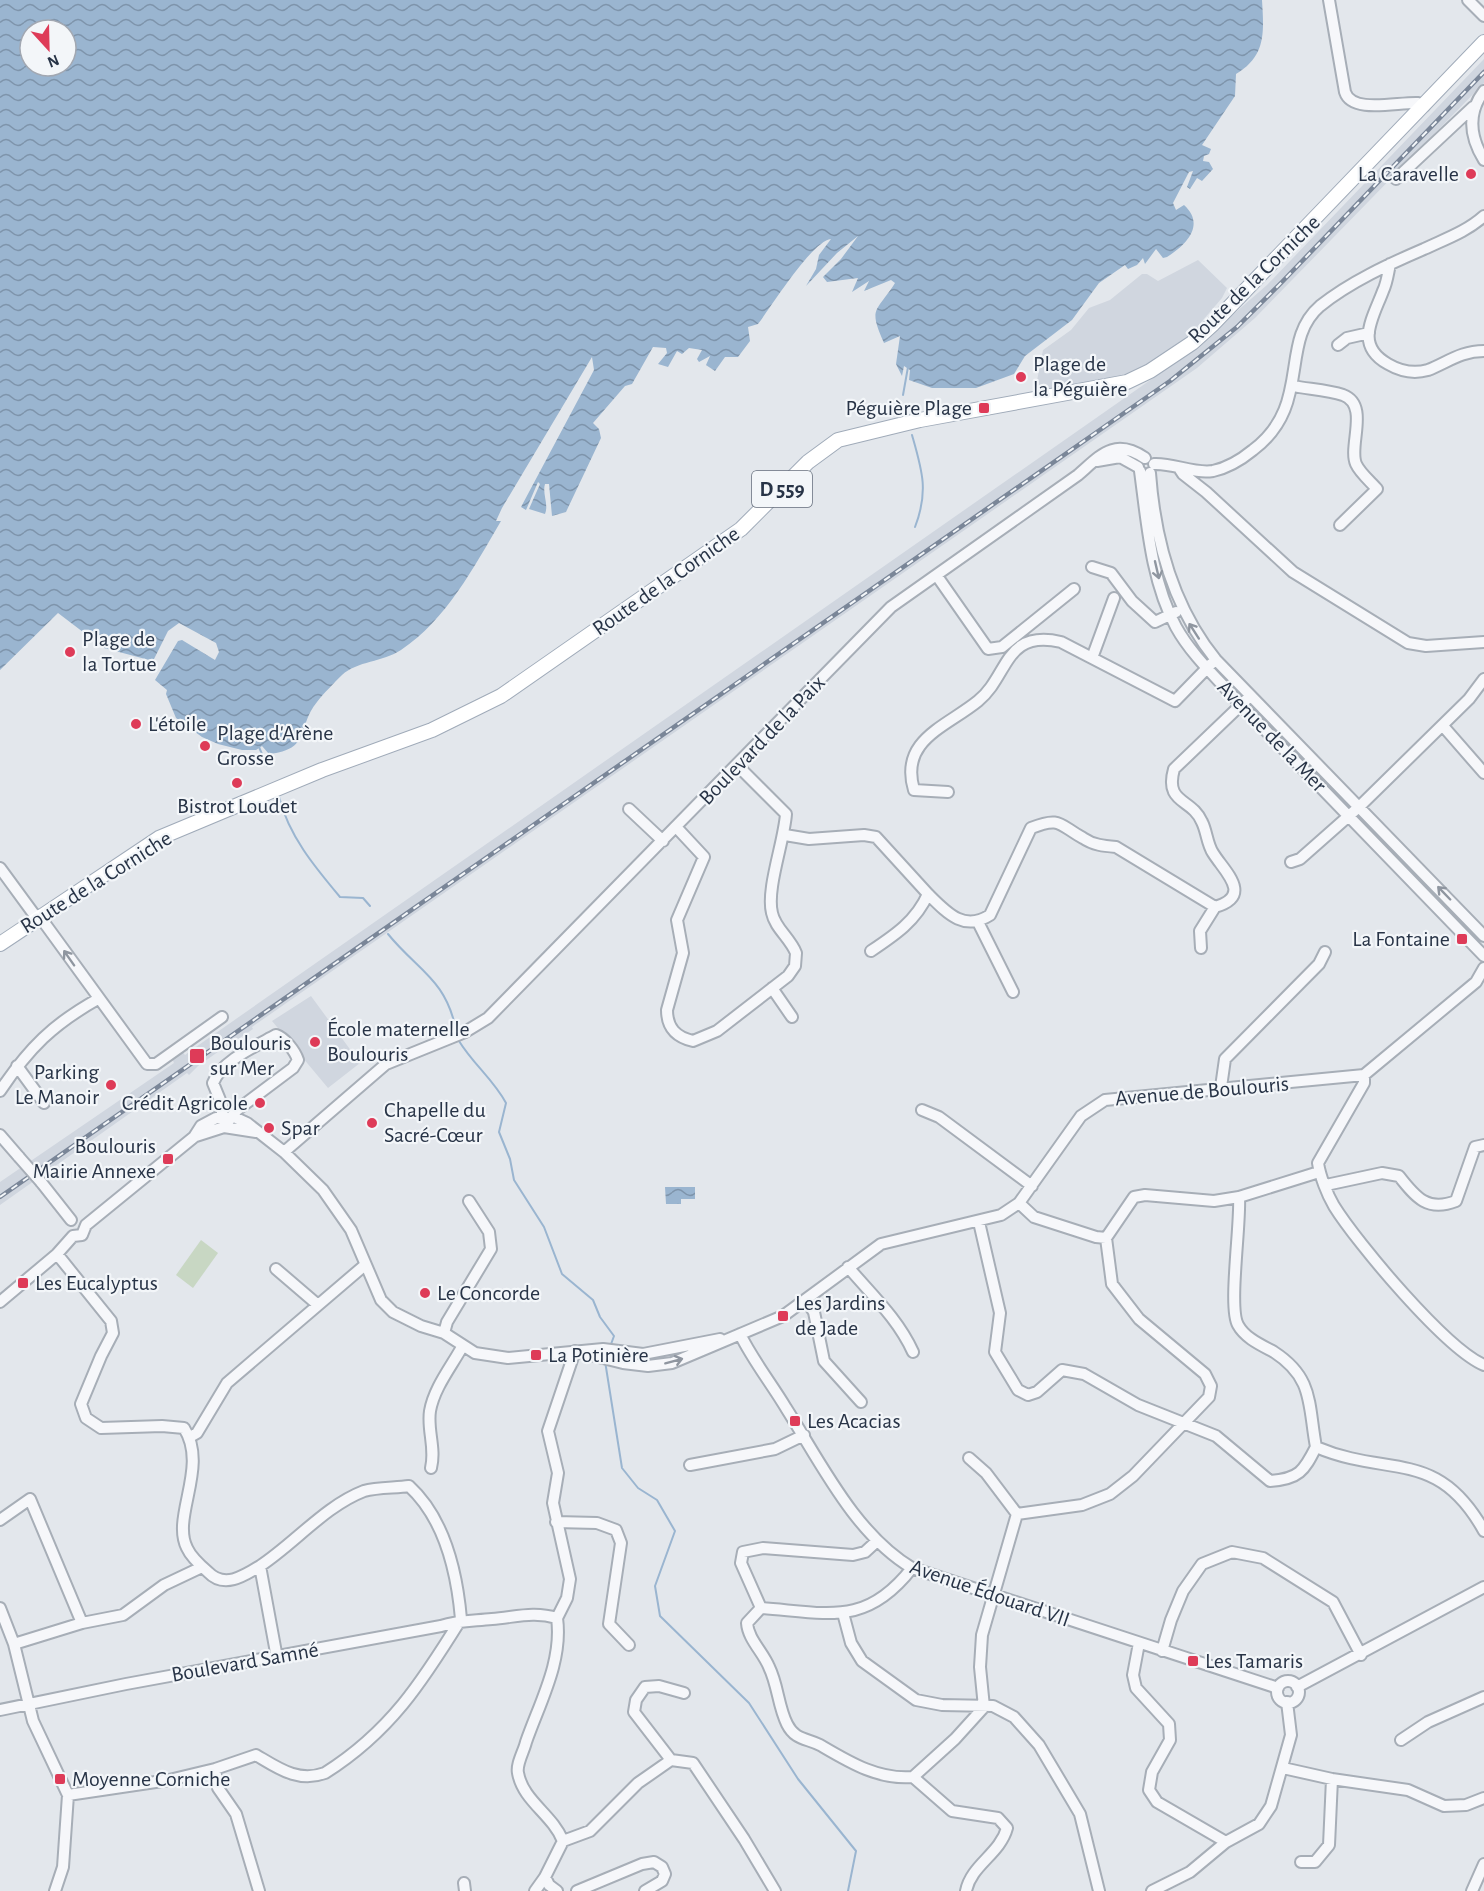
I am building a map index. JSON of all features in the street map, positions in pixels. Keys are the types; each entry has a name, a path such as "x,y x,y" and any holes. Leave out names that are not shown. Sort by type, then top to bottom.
{"main road":[{"name":"Route de la Corniche","path":"0,944 159,838 336,765 432,730 501,696 741,529 808,462 838,440 984,408 1104,388 1139,378 1192,343 1213,324 1484,42"}],"street":[{"path":"1329,0 1345,92 1350,102 1360,106 1395,102 1418,103 1424,106"},
{"path":"1468,0 1484,16"},
{"path":"1396,179 1473,107 1484,91"},
{"path":"1473,107 1472,128 1484,160"},
{"path":"1145,467 1206,471 1228,466 1263,443 1278,426 1293,386 1302,332 1310,316 1327,301 1390,264 1459,234 1484,217"},
{"path":"1390,264 1368,333 1376,355 1394,368 1409,372 1427,370 1450,357 1469,351 1484,351"},
{"path":"1338,345 1347,338 1368,333"},
{"path":"1293,386 1344,395 1353,407 1357,427 1354,457 1356,465 1377,489 1340,525"},
{"name":"Boulevard de la Paix","path":"284,1152 386,1064 478,1026 498,1009 891,607 937,576 1110,448 1145,467"},
{"name":"Avenue de la Mer","path":"1145,467 1158,534 1182,609 1194,632 1216,660 1484,936"},
{"name":"Avenue de la Mer","path":"1145,467 1156,569 1170,615 1178,629 1207,668 1241,705 1484,956"},
{"path":"1179,468 1293,572 1407,643 1426,646 1484,642"},
{"path":"1206,471 1203,481 1206,492"},
{"path":"1092,567 1111,573 1132,601 1155,622 1182,609"},
{"path":"937,576 988,649 1002,647 1074,589"},
{"path":"1092,658 1114,598"},
{"path":"948,792 914,790 909,775 912,756 929,736 980,700 994,682 1005,660 1031,640 1044,638 1061,642 1175,701 1216,660"},
{"path":"1291,862 1300,859 1360,806 1443,726 1469,699 1484,679"},
{"path":"1201,948 1200,930 1215,907 1229,901 1234,892 1234,882 1212,853 1202,822 1178,799 1170,780 1174,769 1251,696"},
{"path":"1443,726 1484,772"},
{"path":"677,828 704,857 677,920 683,953 667,1010 670,1027 683,1039 693,1041 702,1039 772,988 795,966 796,952 777,926 772,913 771,899 785,835 786,814 737,765"},
{"path":"629,809 663,841"},
{"path":"785,835 809,839 864,835 876,837 945,912 963,921 978,922 990,915 1031,828 1051,821 1062,822 1082,838 1098,845 1116,847 1215,907"},
{"path":"0,868 99,999 139,1057 151,1065 222,1017"},
{"path":"871,951 909,924 921,909 928,894"},
{"path":"978,922 1013,992"},
{"path":"1221,1087 1225,1059 1319,964 1325,952"},
{"path":"1484,968 1480,980 1364,1075 1364,1083 1318,1163 1319,1172 1332,1203 1348,1227 1453,1344 1484,1365"},
{"path":"772,988 792,1017"},
{"path":"0,1091 17,1066 51,1029 99,999"},
{"path":"276,1035 280,1036 298,1060 293,1068 237,1110 229,1122 213,1083 214,1079 225,1067 257,1045 276,1035"},
{"path":"17,1066 44,1103"},
{"name":"Avenue de Boulouris","path":"462,1347 475,1353 508,1358 603,1349 643,1354 726,1339 783,1316 881,1244 1001,1215 1019,1203 1081,1116 1093,1106 1119,1097 1364,1075"},
{"path":"922,1110 939,1116 1032,1186"},
{"path":"0,1302 57,1254 73,1236 82,1235 86,1225 194,1137 207,1122 247,1123 284,1152 329,1198 351,1230 381,1300 393,1312 421,1326 444,1333 462,1347 435,1393 429,1413 435,1456 431,1468"},
{"path":"0,1135 71,1220"},
{"path":"1326,1185 1382,1173 1399,1176 1411,1191 1428,1204 1440,1207 1456,1201 1475,1148 1484,1145"},
{"path":"1017,1514 1082,1506 1110,1494 1133,1476 1209,1397 1211,1386 1205,1374 1139,1319 1112,1284 1106,1238 1134,1197 1144,1195 1214,1201 1239,1197 1319,1172"},
{"path":"979,1222 1000,1313 995,1352 1018,1390 1028,1395 1037,1392 1062,1370 1084,1374 1138,1405 1186,1422 1224,1441 1270,1480 1288,1480 1305,1469 1316,1447 1305,1383 1297,1370 1251,1339 1237,1324 1235,1293 1239,1197"},
{"path":"444,1333 447,1322 491,1249 489,1232 469,1201"},
{"path":"1019,1203 1034,1216 1096,1237 1106,1238"},
{"path":"71,1220 80,1218 86,1225"},
{"path":"71,1220 68,1230 73,1236"},
{"path":"57,1254 111,1321 113,1334 81,1404 86,1418 101,1428 162,1426 184,1428 190,1437 194,1456 184,1531 187,1548 213,1578 225,1582 260,1566 332,1510 365,1491 409,1486 420,1497 453,1561 458,1581 461,1619 426,1674 398,1712 331,1769 318,1775 298,1776 256,1755 215,1769 169,1780 68,1794"},
{"path":"190,1437 197,1432 227,1383 365,1265"},
{"path":"848,1267 875,1300 896,1320 913,1352"},
{"path":"276,1269 318,1305"},
{"path":"806,1300 814,1312 824,1361 861,1402"},
{"name":"Avenue Édouard VII","path":"740,1334 804,1435 877,1542 894,1557 912,1568 1278,1688 1282,1682 1289,1681 1297,1687 1298,1696 1287,1702"},
{"path":"563,1841 558,1828 523,1791 517,1770 555,1662 559,1632 558,1618 567,1598 570,1579 553,1503 558,1473 548,1431 575,1351"},
{"path":"690,1465 775,1449 804,1435"},
{"path":"1316,1447 1335,1455 1426,1472 1453,1488 1484,1531"},
{"path":"761,1608 747,1623 748,1633 771,1669 788,1725 798,1738 818,1744 845,1762 896,1778 913,1777 984,1707 980,1667 981,1646 992,1595 1017,1514 986,1473 969,1458"},
{"path":"0,1520 30,1499 82,1623"},
{"path":"556,1522 597,1522 616,1530 621,1543 609,1624 629,1644"},
{"path":"761,1608 741,1563 743,1552 763,1548 853,1555 865,1552 877,1542"},
{"path":"1162,1651 1183,1591 1202,1564 1232,1552 1263,1558 1333,1602 1361,1654"},
{"path":"260,1566 277,1658"},
{"path":"14,1644 82,1623 123,1615 164,1585 202,1567"},
{"path":"761,1608 843,1613 865,1609 886,1597 912,1568"},
{"name":"Avenue Édouard VII","path":"1297,1687 1484,1587"},
{"path":"0,1608 14,1644 33,1721 68,1794 63,1867 55,1891"},
{"name":"Boulevard Samné","path":"0,1710 126,1684 441,1626 461,1619 477,1620 533,1613 558,1618"},
{"path":"843,1613 851,1643 862,1661 871,1670 916,1700 942,1705 993,1706 1014,1717 1039,1745 1080,1814 1099,1891"},
{"path":"1139,1643 1133,1676 1136,1688 1169,1725 1170,1740 1152,1772 1149,1790 1157,1802 1226,1842"},
{"path":"672,1760 634,1712 636,1700 645,1687 659,1686 684,1693"},
{"path":"1152,1891 1190,1872 1226,1842 1260,1824 1271,1806 1291,1735 1287,1702 1279,1697 1278,1688"},
{"path":"1401,1740 1428,1722 1484,1698"},
{"path":"535,1891 545,1877 563,1841 590,1832 638,1783 672,1760 693,1763 744,1839 775,1891"},
{"path":"1283,1768 1332,1779 1408,1790 1444,1806 1466,1805 1484,1798"},
{"path":"215,1769 218,1788 236,1814 259,1891"},
{"path":"913,1777 952,1811 998,1818 1007,1828 1004,1840 969,1878 966,1891"},
{"path":"1301,1862 1316,1862 1329,1845 1332,1779"},
{"path":"577,1891 642,1864 654,1862 662,1867 665,1874 662,1881 645,1891"},
{"path":"1472,1891 1484,1864"},
{"path":"545,1877 549,1885 557,1891"}],"shaded area":[{"path":"1484,59 1484,83 1255,318 1197,368 252,1027 253,1029 234,1042 236,1045 232,1048 225,1051 222,1049 189,1075 187,1073 0,1205 0,1182 174,1063 172,1058 182,1051 185,1055 1189,353 1267,285"},
{"path":"1198,260 1227,288 1222,298 1191,334 1136,373 1035,391 1043,350 1071,330 1089,308 1110,300 1142,274 1147,274 1158,281"},
{"path":"311,996 360,1063 328,1088 272,1021"}],"green space":[{"path":"201,1240 218,1253 193,1288 176,1275"}],"water":[{"path":"0,0 1262,0 1263,33 1258,51 1246,67 1236,74 1235,96 1202,145 1211,149 1209,154 1204,156 1203,161 1209,162 1213,169 1202,181 1197,178 1190,189 1187,187 1193,171 1189,172 1173,203 1176,210 1184,205 1193,220 1191,234 1181,247 1163,258 1156,249 1145,264 1143,258 1137,265 1128,269 1125,265 1099,283 1072,320 1025,356 1014,374 976,388 932,388 909,380 910,370 904,366 902,376 896,364 900,336 884,343 876,323 876,311 895,283 891,280 864,291 869,281 852,292 858,278 827,282 823,277 841,259 858,236 837,253 806,286 816,269 819,255 831,239 813,251 803,262 758,324 748,327 750,341 738,357 725,357 715,371 706,365 710,356 699,362 697,359 702,350 689,348 682,354 677,351 668,367 658,364 667,353 666,348 653,347 632,384 625,386 593,423 599,429 601,438 566,512 552,516 549,484 545,484 544,488 545,514 529,509 540,484 538,482 526,510 521,507 594,370 592,357 502,508 496,521 501,521 458,592 432,624 401,650 355,667 342,675 317,702 298,742 292,747 269,754 262,746 256,750 242,750 218,744 202,737 176,718 166,694 167,690 155,680 178,641 182,640 215,660 219,652 216,643 179,623 168,631 153,661 104,648 58,613 0,670"},
{"path":"665,1187 695,1187 695,1199 681,1199 681,1204 666,1204"}],"waterway":[{"path":"903,395 908,367"},
{"path":"912,435 919,459 923,491 915,527"},
{"path":"259,747 267,766"},
{"path":"279,797 296,838 340,897 363,898 370,906"},
{"path":"388,934 438,987 451,1013 456,1030"},
{"path":"459,1041 506,1103 499,1132 510,1159 514,1180 544,1227 562,1274 593,1300 600,1317 614,1336 610,1347"},
{"path":"605,1361 622,1468 638,1488 657,1500 675,1531 655,1586 660,1616 749,1703 798,1779 856,1851 848,1891"}],"railway":[{"path":"0,1197 1170,381 1237,327 1484,72"}],"place":[{"name":"La Caravelle","path":"1471,174"},
{"name":"Plage de la Péguière","path":"1021,377"},
{"name":"Péguière Plage","path":"984,408"},
{"name":"Plage de la Tortue","path":"70,652"},
{"name":"L'étoile","path":"136,724"},
{"name":"Plage d'Arène Grosse","path":"205,746"},
{"name":"Bistrot Loudet","path":"237,783"},
{"name":"La Fontaine","path":"1462,939"},
{"name":"École maternelle Boulouris","path":"315,1042"},
{"name":"Boulouris sur Mer","path":"197,1056"},
{"name":"Parking Le Manoir","path":"111,1085"},
{"name":"Crédit Agricole","path":"260,1103"},
{"name":"Chapelle du Sacré-Cœur","path":"372,1123"},
{"name":"Spar","path":"269,1128"},
{"name":"Boulouris Mairie Annexe","path":"168,1159"},
{"name":"Les Eucalyptus","path":"23,1283"},
{"name":"Le Concorde","path":"425,1293"},
{"name":"Les Jardins de Jade","path":"783,1316"},
{"name":"La Potinière","path":"536,1355"},
{"name":"Les Acacias","path":"795,1421"},
{"name":"Les Tamaris","path":"1193,1661"},
{"name":"Moyenne Corniche","path":"60,1779"}]}
